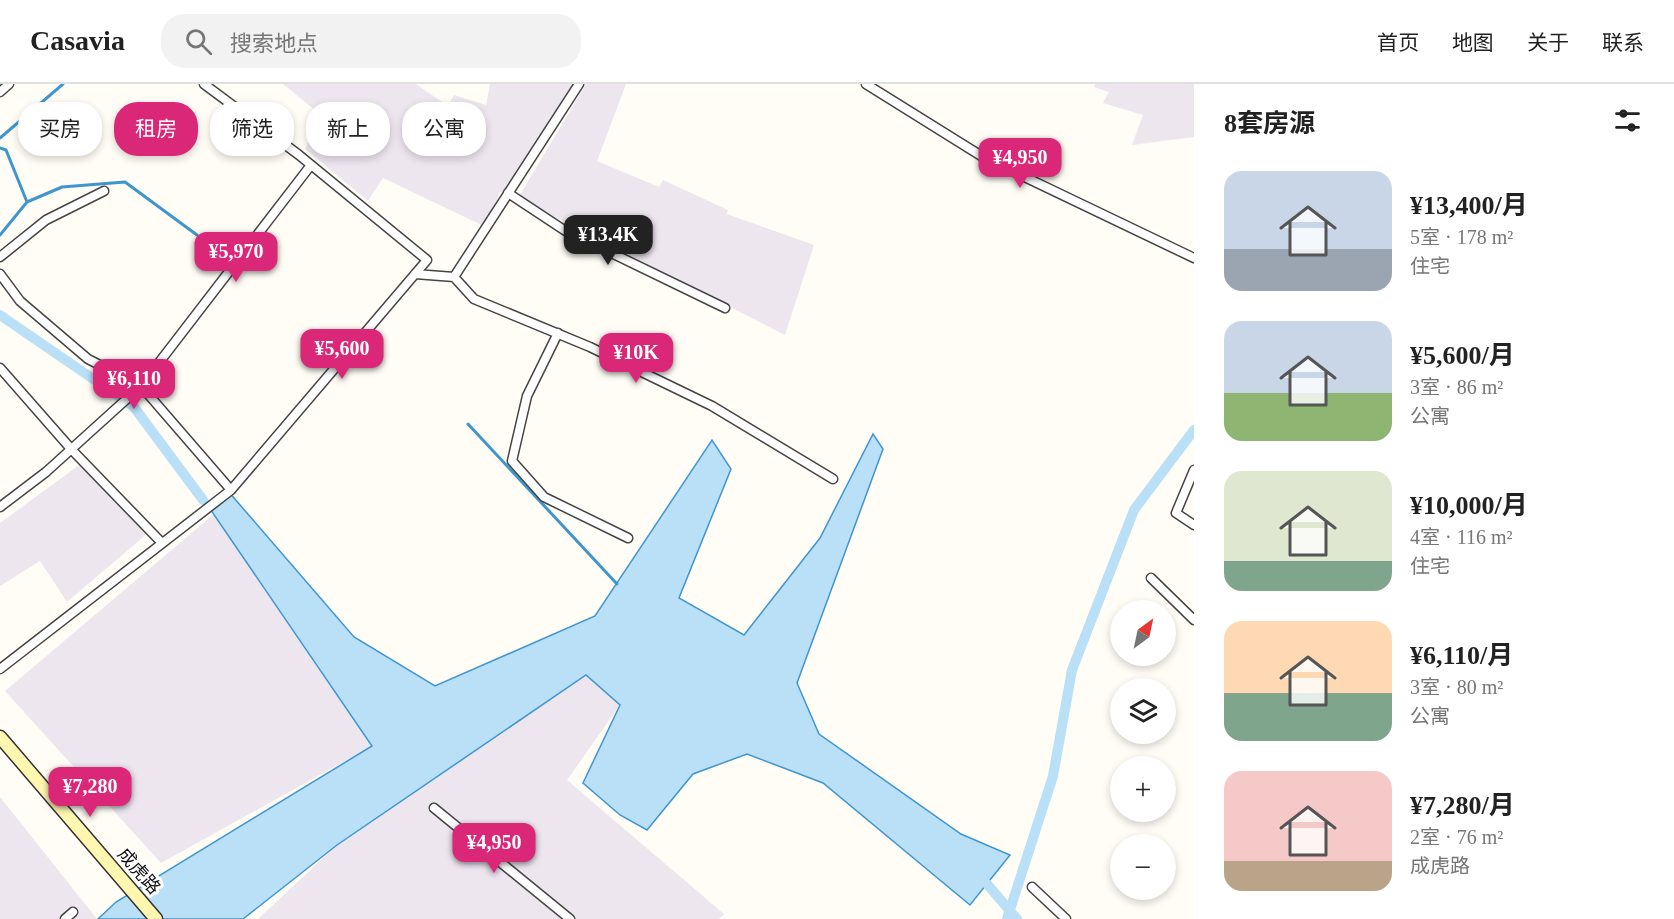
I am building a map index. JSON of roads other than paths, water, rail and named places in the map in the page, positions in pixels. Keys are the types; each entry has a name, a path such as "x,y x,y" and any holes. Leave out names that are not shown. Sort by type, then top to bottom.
{"street":[{"path":"0,92 9,84"},
{"path":"0,669 231,490 426,260 311,165 204,84"},
{"path":"454,277 579,84"},
{"path":"866,84 982,157 1194,258"},
{"path":"0,507 72,450 141,386 311,165"},
{"path":"0,257 46,220 104,191"},
{"path":"508,193 564,230 724,308"},
{"path":"0,274 20,302 88,359 141,386 231,490"},
{"path":"415,274 454,277 474,299 558,333 712,406 833,479"},
{"path":"558,333 527,396 512,460 544,497 628,538"},
{"path":"0,368 72,450 162,543"},
{"path":"1194,471 1176,513 1194,525"},
{"path":"1151,578 1194,620"},
{"name":"成虎路","path":"0,737 156,919"},
{"path":"434,808 570,919"},
{"path":"1032,887 1066,919"},
{"path":"64,919 73,912"}],"water":[{"path":"873,434 883,449 797,683 819,734 961,834 1010,855 970,905 823,783 747,754 693,774 647,830 620,815 583,783 620,705 586,675 337,845 243,919 98,919 116,902 372,746 206,503 228,491 354,637 435,686 595,616 712,440 731,469 679,598 744,635 820,538"}],"waterway":[{"path":"0,138 63,84"},
{"path":"0,148 6,150 27,202 0,235"},
{"path":"27,202 62,187 125,182 197,235"},
{"path":"0,315 134,407 203,500"},
{"path":"468,424 617,584"},
{"path":"1007,919 1053,776 1072,670 1134,510 1194,430"},
{"path":"987,884 1017,919"}]}
